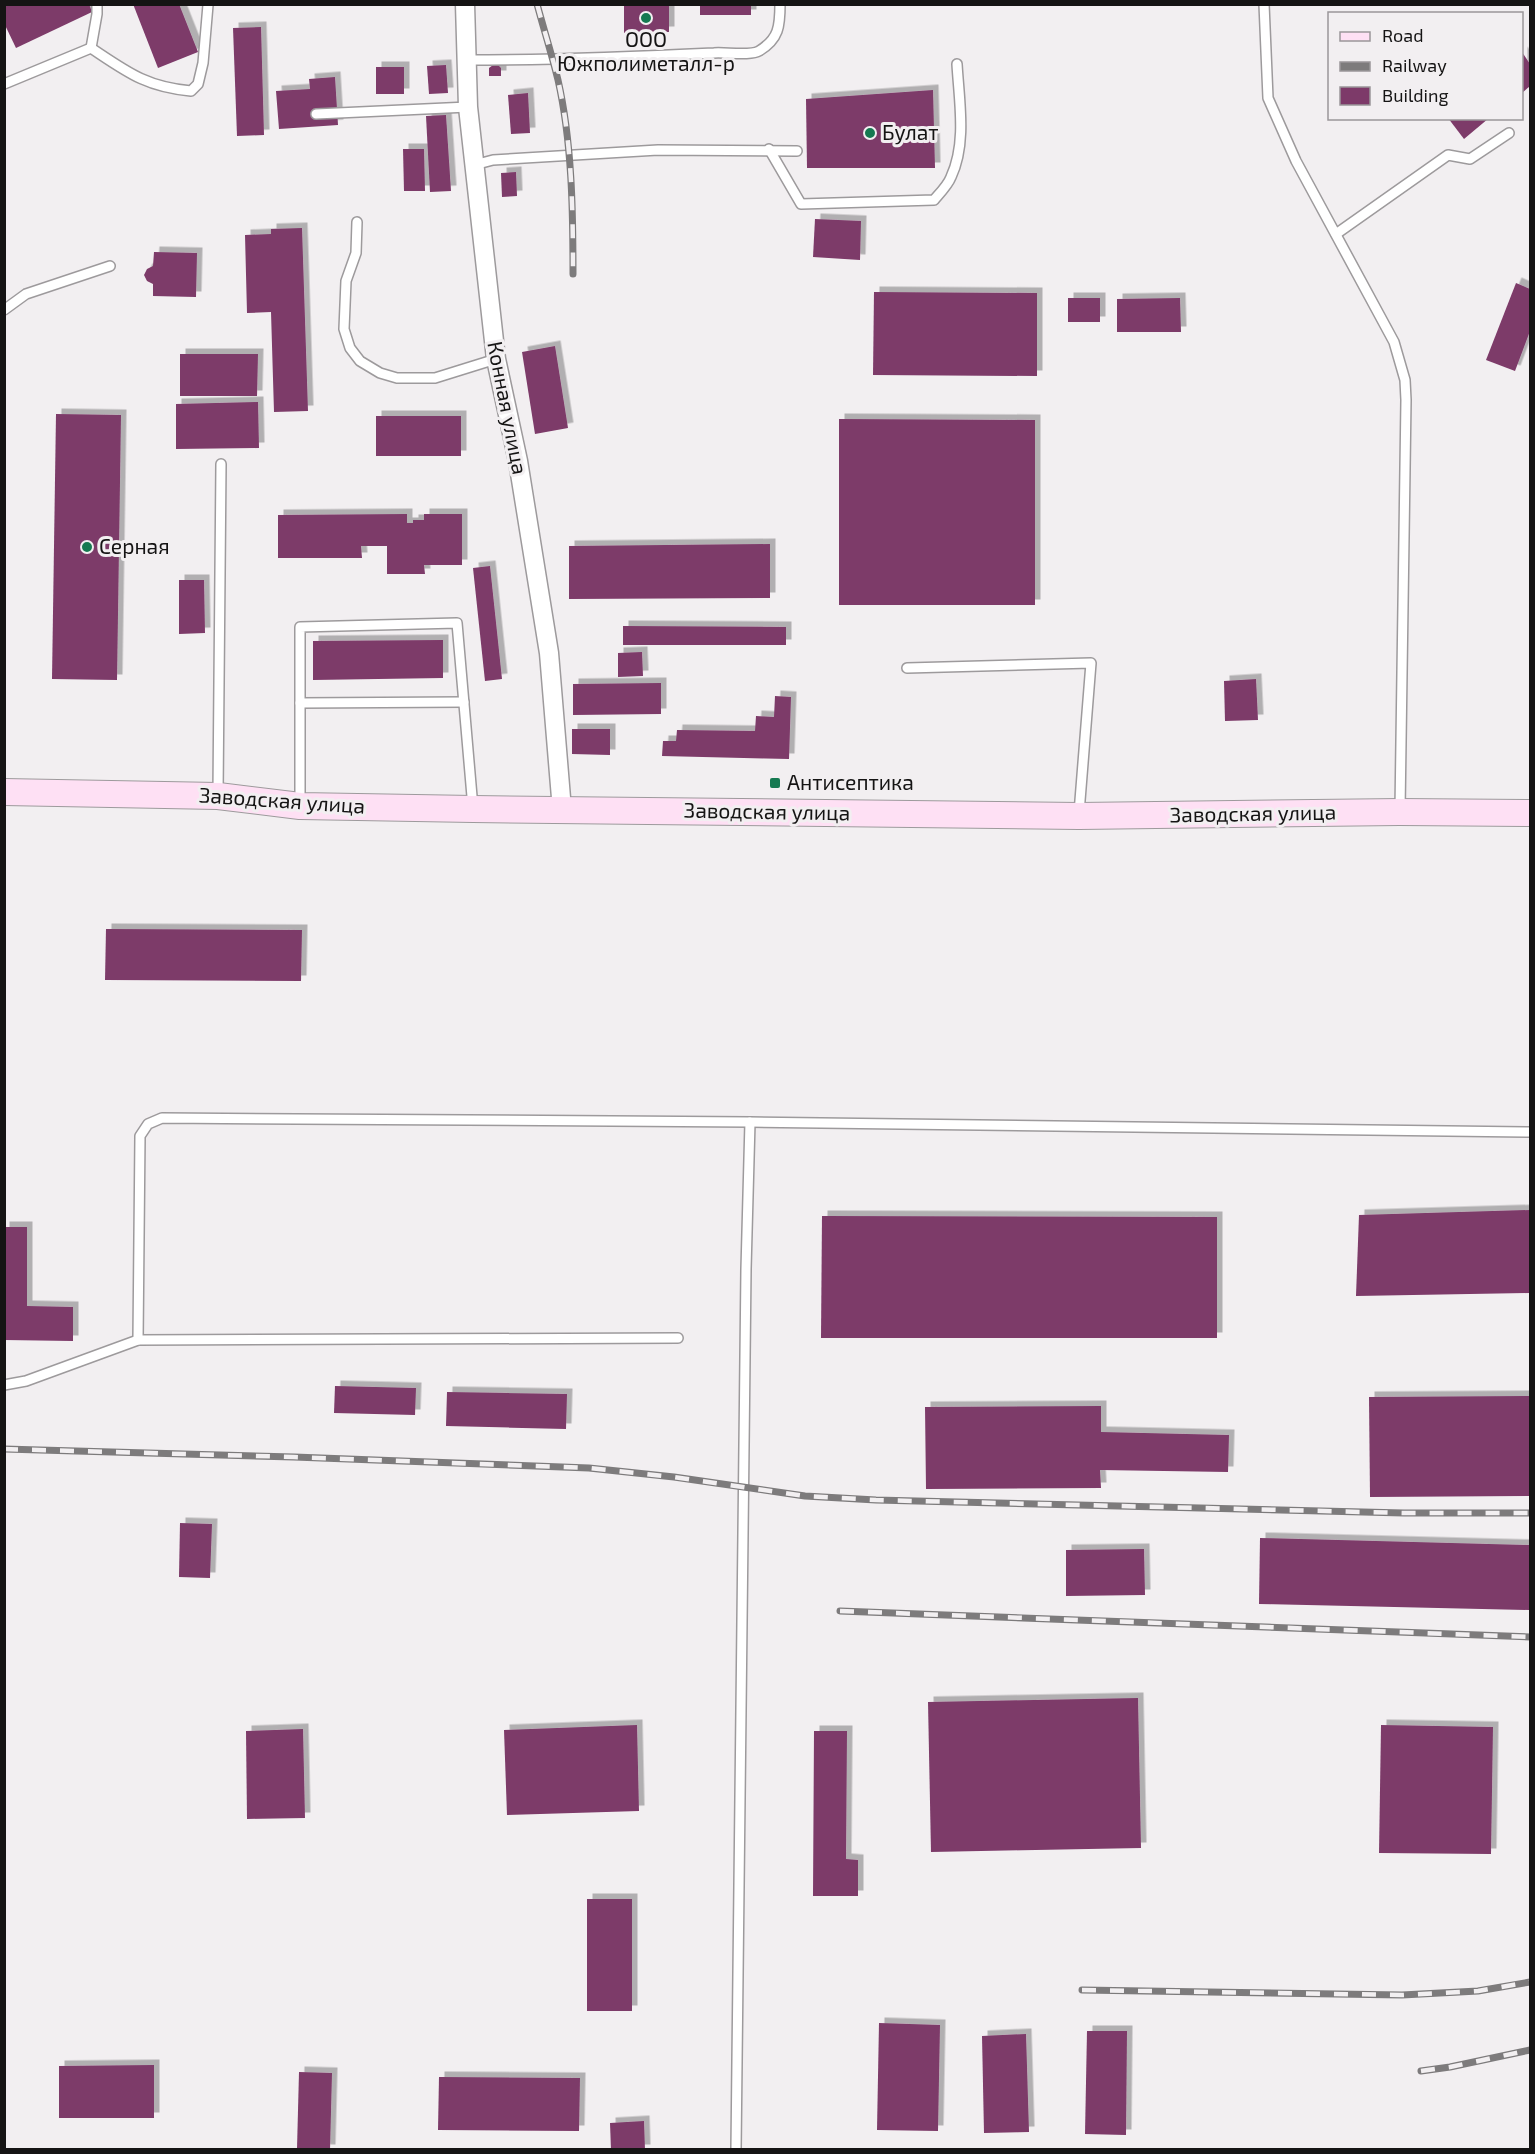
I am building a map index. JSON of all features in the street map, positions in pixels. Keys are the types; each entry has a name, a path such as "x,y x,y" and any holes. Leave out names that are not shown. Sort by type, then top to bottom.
{"street":[{"name":"Конная улица","path":"465,4 468,106 496,359 518,461 549,653 562,810"},
{"name":"Заводская улица","path":"4,792 218,796 300,806 473,809 1079,816 1400,812 1530,813"}],"lane":[{"path":"91,48 97,4"},
{"path":"467,60 757,53 774,40 780,22 780,4"},
{"path":"1264,4 1268,98 1296,161 1394,342 1405,380 1400,812"},
{"path":"91,48 143,81 171,89 191,91 198,84 203,63 208,5"},
{"path":"4,84 91,48"},
{"path":"769,149 801,204 934,200 951,178 959,154 957,64"},
{"path":"316,114 468,106"},
{"path":"1336,234 1448,156 1470,159 1509,133"},
{"path":"474,165 493,160 658,150 797,151"},
{"path":"357,222 356,253 346,281 344,329 350,348 360,361 380,373 397,378 435,378 496,359"},
{"path":"4,310 26,294 110,266"},
{"path":"218,796 221,464"},
{"path":"300,806 300,627 456,623 473,809"},
{"path":"907,668 1091,663 1079,816"},
{"path":"300,703 464,702"},
{"path":"138,1340 140,1136 148,1124 162,1118 750,1122 1530,1132"},
{"path":"736,2150 746,1269 750,1122"},
{"path":"4,1385 26,1381 138,1340 678,1338"}],"building":[{"path":"4,4 89,4 92,12 16,48 4,23"},
{"path":"133,4 179,4 198,52 158,68"},
{"name":"ООО Южполиметалл-р","path":"624,4 669,4 669,32 624,33"},
{"path":"700,4 751,4 751,15 700,15"},
{"path":"261,27 264,135 237,136 233,28"},
{"path":"1523,54 1530,64 1530,86 1523,92"},
{"path":"446,65 448,93 429,94 427,66"},
{"path":"493,65 501,68 501,76 489,76 489,68"},
{"path":"376,67 404,67 404,94 376,94"},
{"path":"335,77 338,125 279,129 276,91 310,89 309,79"},
{"name":"Булат","path":"933,90 935,168 807,168 806,99"},
{"path":"528,93 530,133 511,134 508,95"},
{"path":"446,115 451,191 430,192 426,116"},
{"path":"1450,120 1487,120 1464,139"},
{"path":"403,149 424,149 425,191 404,191"},
{"path":"516,172 517,196 502,197 501,173"},
{"path":"815,219 861,221 860,260 813,257"},
{"path":"302,228 308,411 274,412 271,312 247,313 245,235 271,234 271,229"},
{"path":"154,252 197,253 196,297 153,296 153,284 147,281 144,275 147,269 153,266"},
{"path":"1516,283 1530,289 1530,331 1515,371 1486,360"},
{"path":"874,292 1037,293 1037,376 873,375"},
{"path":"1068,298 1100,298 1100,322 1068,322"},
{"path":"1180,298 1181,332 1117,332 1117,299"},
{"path":"555,346 568,428 535,434 522,352"},
{"path":"180,354 258,354 257,396 180,396"},
{"path":"258,402 259,448 176,449 176,404"},
{"name":"Серная","path":"56,414 121,415 117,680 52,679"},
{"path":"376,416 461,416 461,456 376,456"},
{"path":"839,419 1035,420 1035,605 839,605"},
{"path":"407,514 407,523 413,523 413,520 424,520 424,514 462,514 462,565 424,565 425,574 387,574 387,546 361,546 362,558 278,558 278,515"},
{"path":"770,544 770,598 569,599 569,546"},
{"path":"490,566 502,679 485,681 473,568"},
{"path":"179,580 204,580 205,633 179,634"},
{"path":"623,626 786,627 786,645 623,645"},
{"path":"443,640 443,678 313,680 313,641"},
{"path":"642,652 643,676 618,677 618,653"},
{"path":"1256,679 1258,720 1225,721 1224,681"},
{"path":"661,683 661,714 573,715 573,684"},
{"path":"775,696 791,697 789,759 662,756 663,741 676,741 677,730 755,731 756,716 774,717"},
{"path":"572,729 610,729 610,755 572,754"},
{"path":"106,929 302,930 301,981 105,980"},
{"path":"1530,1210 1530,1293 1356,1296 1359,1215"},
{"path":"822,1216 1217,1217 1217,1338 821,1338"},
{"path":"4,1227 27,1227 27,1306 73,1307 73,1341 4,1340"},
{"path":"335,1386 416,1388 415,1415 334,1413"},
{"path":"447,1392 567,1394 566,1429 446,1426"},
{"path":"1530,1396 1530,1496 1370,1497 1369,1397"},
{"path":"1101,1406 1101,1432 1229,1435 1228,1472 1100,1470 1101,1488 926,1489 925,1407"},
{"path":"180,1523 212,1524 210,1578 179,1577"},
{"path":"1260,1538 1530,1545 1530,1610 1259,1604"},
{"path":"1144,1549 1145,1595 1066,1596 1066,1550"},
{"path":"1138,1698 1141,1848 931,1852 928,1702"},
{"path":"637,1725 639,1811 507,1815 504,1730"},
{"path":"1381,1725 1493,1727 1491,1854 1379,1853"},
{"path":"303,1729 305,1818 247,1819 246,1731"},
{"path":"814,1731 847,1731 846,1859 858,1860 858,1896 813,1896"},
{"path":"587,1899 632,1899 632,2011 587,2011"},
{"path":"879,2023 940,2025 938,2131 877,2130"},
{"path":"1087,2031 1127,2031 1126,2135 1085,2134"},
{"path":"1026,2034 1029,2132 984,2133 982,2036"},
{"path":"154,2065 154,2118 59,2118 59,2066"},
{"path":"299,2072 332,2073 330,2150 297,2149"},
{"path":"439,2077 580,2078 579,2131 438,2130"},
{"path":"644,2121 645,2150 611,2150 610,2123"}],"railway":[{"path":"537,4 563,104 572,201 573,274"},
{"path":"4,1449 589,1468 674,1477 805,1496 876,1500 1404,1513 1530,1513"},
{"path":"840,1611 1530,1637"},
{"path":"1082,1990 1402,1995 1478,1991 1530,1982"},
{"path":"1421,2071 1530,2050"}],"place":[{"name":"ООО Южполиметалл-р","path":"646,18"},
{"name":"Булат","path":"870,133"},
{"name":"Серная","path":"87,547"},
{"name":"Антисептика","path":"775,783"}]}
